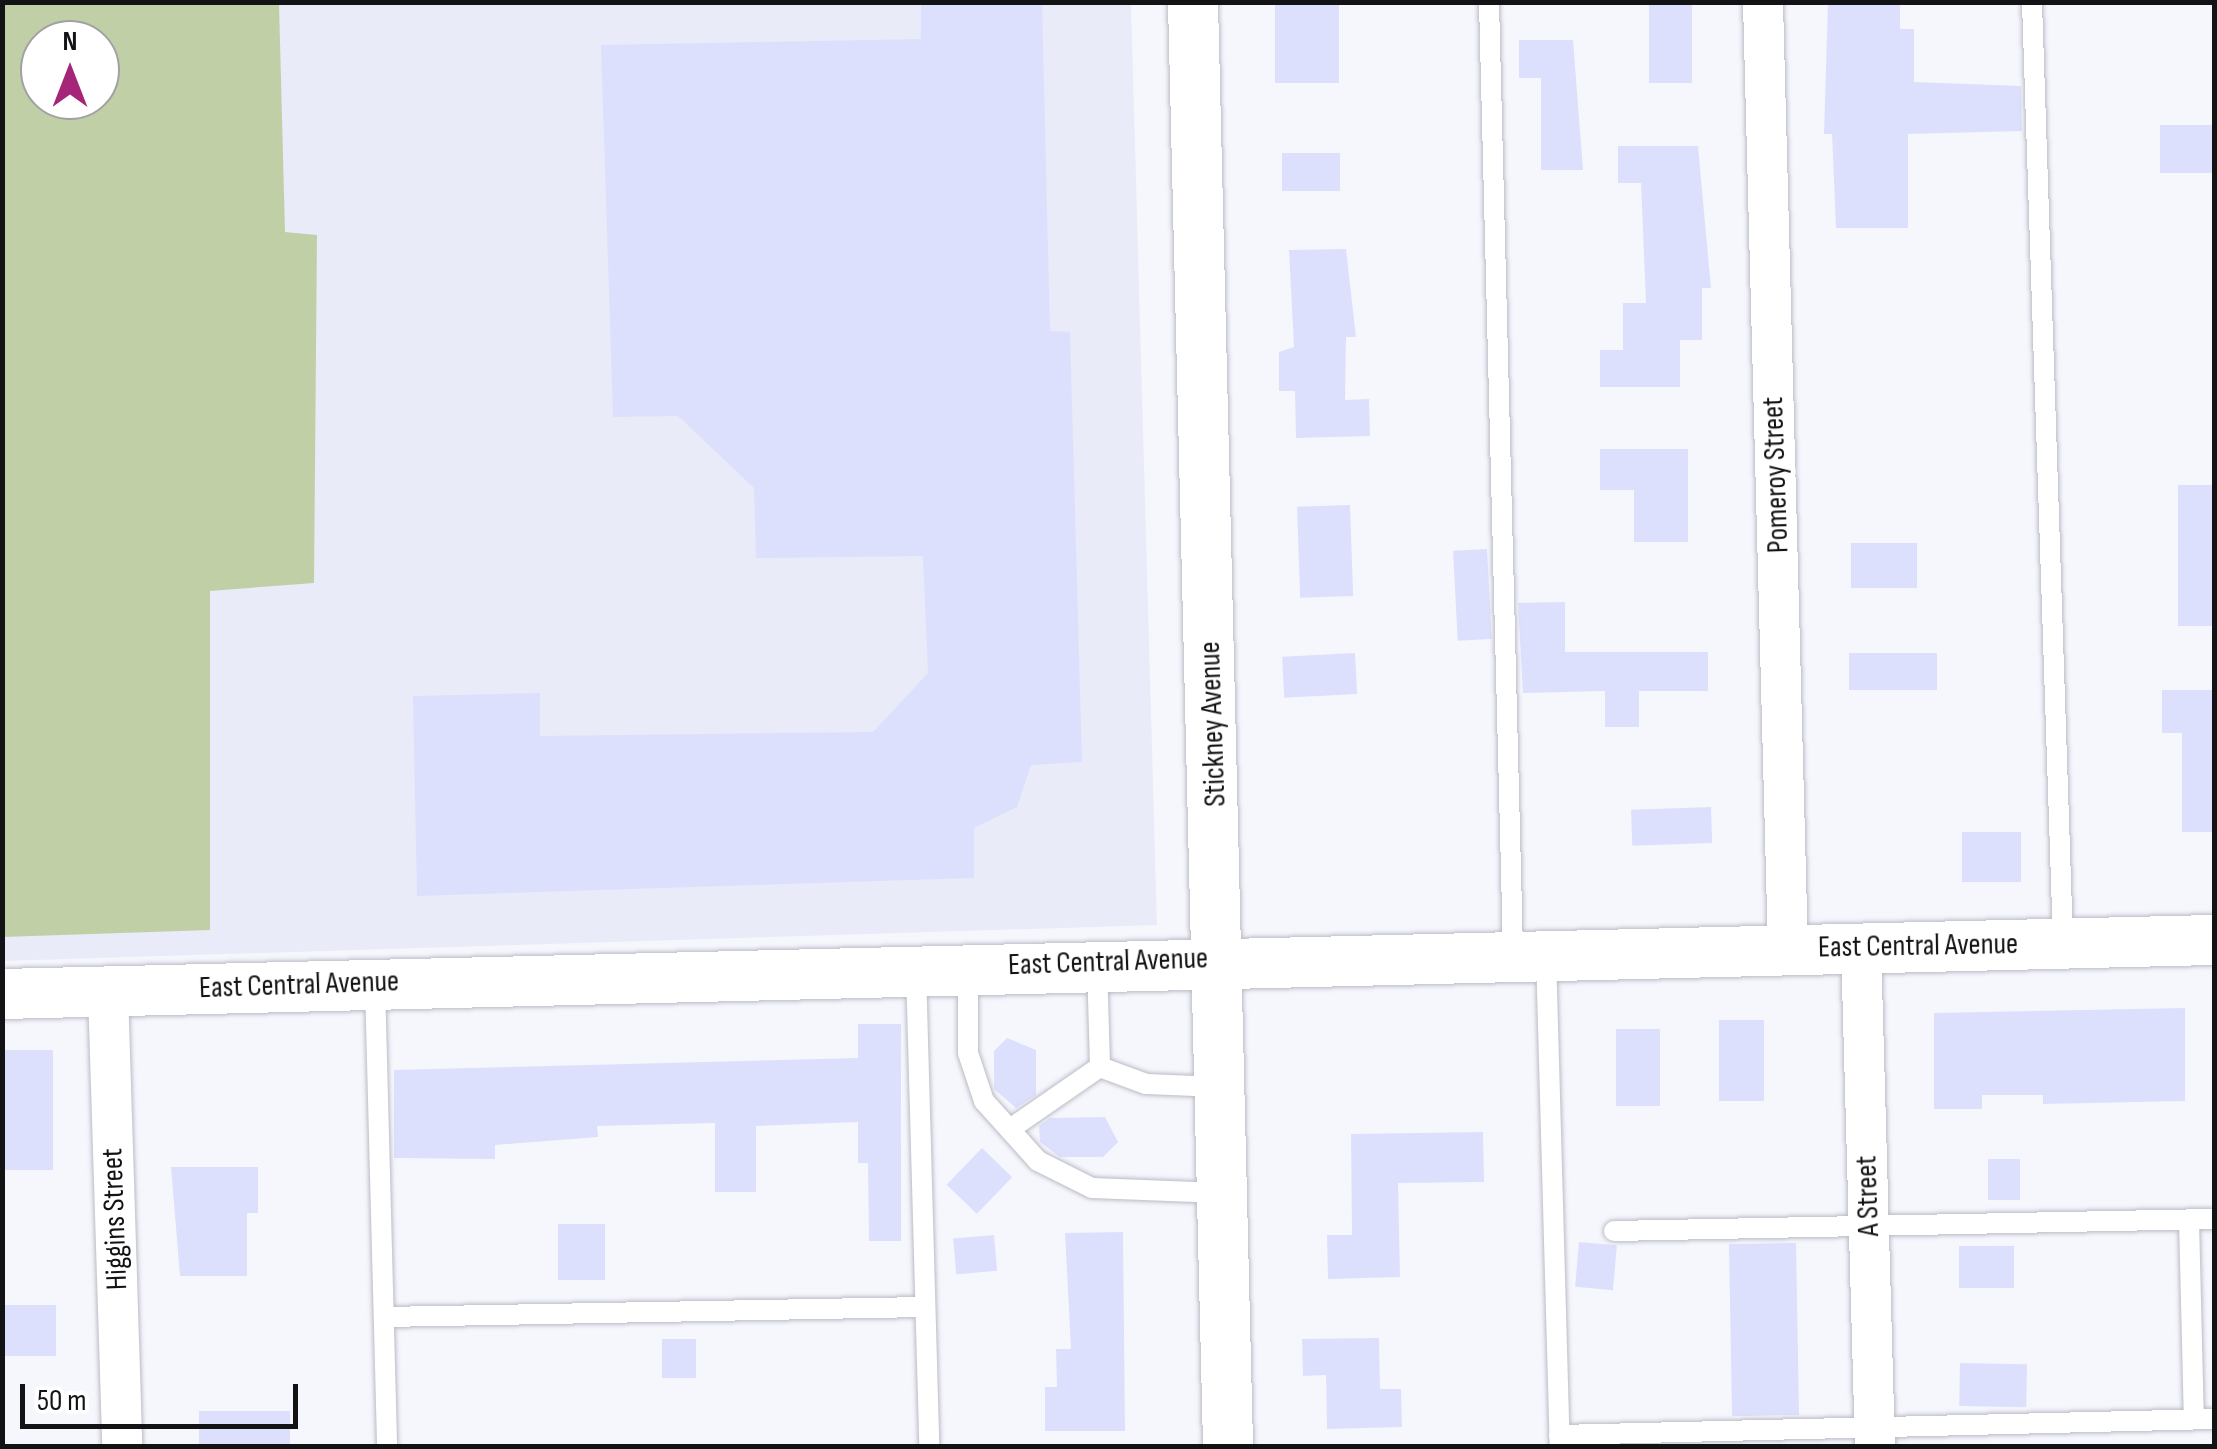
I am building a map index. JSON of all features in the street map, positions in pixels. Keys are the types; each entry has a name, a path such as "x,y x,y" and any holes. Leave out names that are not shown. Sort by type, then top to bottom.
{"street":[{"name":"Stickney Avenue","path":"1193,2 1228,1446"},
{"name":"Pomeroy Street","path":"1763,2 1788,948"},
{"name":"East Central Avenue","path":"2,994 1219,959 2214,940"},
{"name":"A Street","path":"1861,946 1874,1439"},
{"name":"Higgins Street","path":"108,991 122,1446"}],"lane":[{"path":"1488,2 1529,953 1559,1441 1874,1439 2204,1419 2189,1220"},
{"path":"2032,2 2064,943"},
{"path":"1097,962 1100,1068"},
{"path":"968,966 968,1053 984,1101 1038,1161 1092,1188 1223,1194"},
{"path":"916,968 929,1446"},
{"path":"375,984 387,1446"},
{"path":"1100,1068 1146,1084 1221,1086"},
{"path":"1010,1129 1100,1068"},
{"path":"1614,1231 2214,1220"},
{"path":"384,1317 926,1307"}],"shaded area":[{"path":"2,3 1131,3 1157,925 3,961"}],"green space":[{"path":"3,2 279,3 285,232 317,235 314,583 210,591 210,930 3,937"}],"building":[{"path":"1275,2 1339,2 1339,83 1275,83"},
{"path":"1649,2 1692,2 1692,83 1649,83"},
{"path":"1828,2 1900,2 1900,29 1914,29 1914,82 2021,86 2022,131 1908,134 1908,228 1836,228 1832,134 1824,134"},
{"path":"1042,3 1050,331 1070,332 1082,762 1031,765 1017,807 974,828 974,878 417,896 413,696 540,693 540,736 873,732 928,673 923,556 756,558 754,488 678,416 613,417 601,45 921,39 921,4"},
{"path":"1519,40 1573,40 1583,170 1541,170 1541,78 1519,78"},
{"path":"2160,125 2214,125 2214,173 2160,173"},
{"path":"1618,146 1698,146 1711,288 1702,288 1702,340 1680,340 1680,387 1600,387 1600,350 1623,350 1623,303 1646,303 1641,183 1618,183"},
{"path":"1282,153 1340,153 1340,191 1282,191"},
{"path":"1346,249 1356,337 1346,337 1345,400 1369,399 1370,436 1296,438 1295,391 1279,391 1279,352 1294,347 1289,250"},
{"path":"1600,449 1688,449 1688,542 1634,542 1634,490 1600,490"},
{"path":"2178,485 2214,485 2214,626 2178,626"},
{"path":"1350,505 1353,596 1300,598 1297,507"},
{"path":"1851,543 1917,543 1917,588 1851,588"},
{"path":"1487,549 1492,639 1458,641 1453,551"},
{"path":"1565,602 1565,652 1708,652 1708,691 1639,691 1639,727 1605,727 1605,691 1523,693 1518,603"},
{"path":"1355,653 1357,694 1284,698 1282,657"},
{"path":"1849,653 1937,653 1937,690 1849,690"},
{"path":"2162,690 2214,690 2214,832 2182,832 2182,733 2162,733"},
{"path":"1711,807 1712,843 1632,846 1631,810"},
{"path":"1962,832 2021,832 2021,882 1962,882"},
{"path":"2185,1008 2185,1101 2043,1104 2043,1095 1982,1095 1982,1109 1934,1109 1934,1013"},
{"path":"1719,1020 1764,1020 1764,1101 1719,1101"},
{"path":"858,1024 901,1024 901,1241 869,1241 868,1163 858,1163 858,1122 756,1126 756,1192 715,1192 715,1123 597,1126 598,1137 495,1145 495,1159 394,1158 394,1070 858,1058"},
{"path":"1616,1029 1660,1029 1660,1106 1616,1106"},
{"path":"1007,1038 1036,1050 1036,1095 1016,1108 994,1089 994,1051"},
{"path":"2,1050 53,1050 53,1170 2,1170"},
{"path":"1105,1117 1118,1142 1103,1157 1060,1157 1040,1142 1039,1126 1050,1118"},
{"path":"1483,1132 1484,1182 1398,1183 1400,1277 1328,1279 1327,1235 1352,1235 1351,1134"},
{"path":"982,1148 1012,1177 977,1214 947,1185"},
{"path":"1988,1159 2020,1159 2020,1200 1988,1200"},
{"path":"171,1167 258,1167 258,1213 247,1213 247,1276 180,1276"},
{"path":"558,1224 605,1224 605,1280 558,1280"},
{"path":"1123,1232 1125,1431 1045,1431 1045,1387 1057,1387 1056,1349 1071,1349 1065,1233"},
{"path":"994,1235 997,1271 956,1274 953,1239"},
{"path":"1579,1242 1617,1245 1613,1290 1575,1287"},
{"path":"1796,1243 1799,1415 1732,1416 1729,1244"},
{"path":"1959,1246 2014,1246 2014,1288 1959,1288"},
{"path":"2,1305 56,1305 56,1356 2,1356"},
{"path":"1379,1338 1380,1389 1401,1389 1402,1427 1327,1429 1326,1375 1303,1376 1302,1339"},
{"path":"662,1339 696,1339 696,1378 662,1378"},
{"path":"1960,1363 2027,1364 2026,1407 1959,1406"},
{"path":"199,1411 290,1411 290,1446 199,1446"}]}
